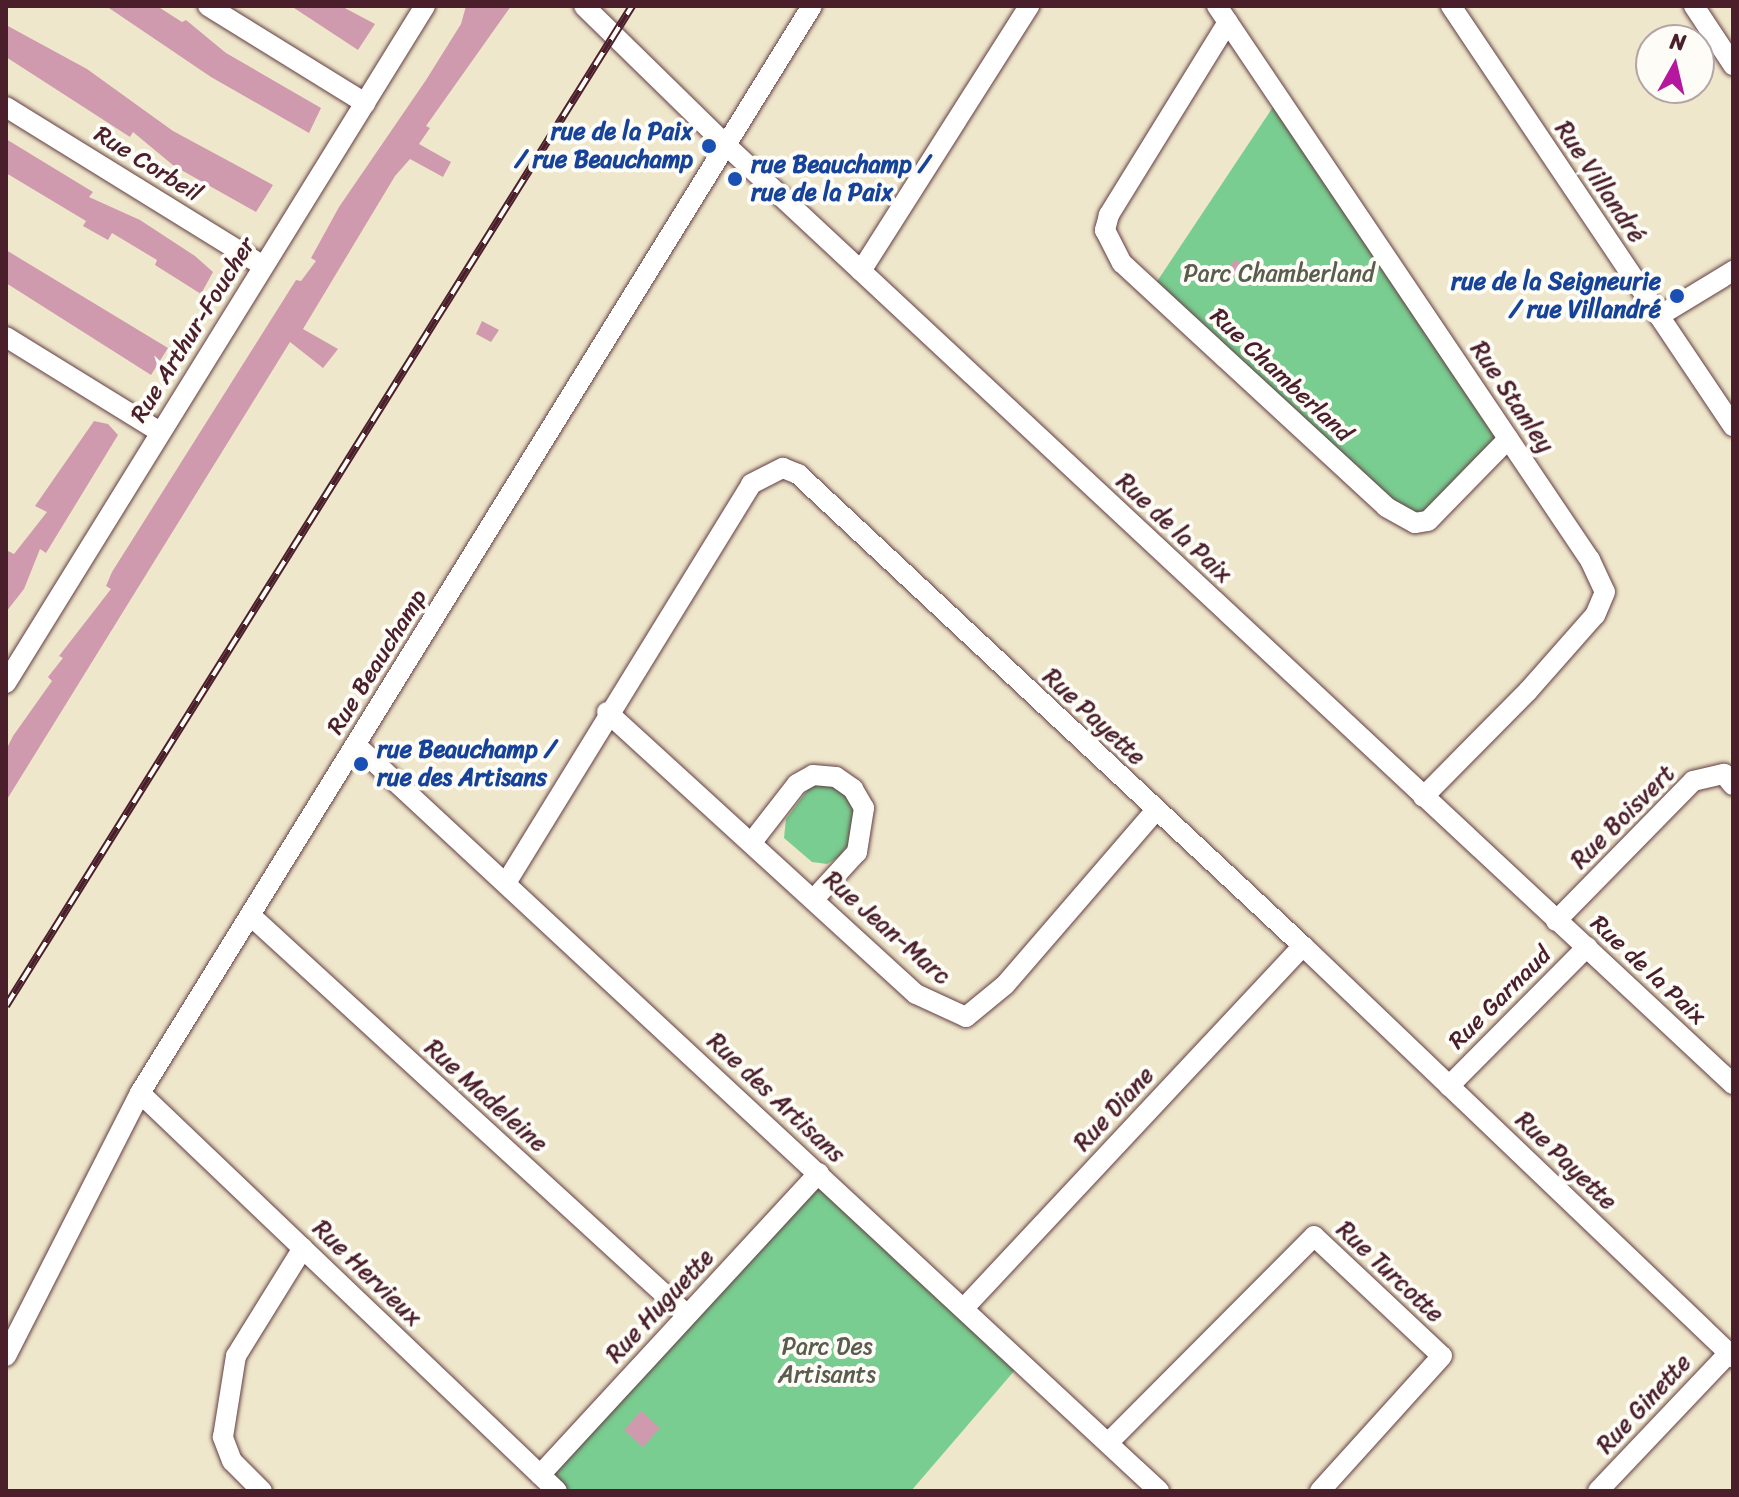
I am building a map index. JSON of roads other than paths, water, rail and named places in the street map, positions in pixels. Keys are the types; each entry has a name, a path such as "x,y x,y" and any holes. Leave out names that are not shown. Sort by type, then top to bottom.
{"street":[{"path":"208,6 365,103"},
{"name":"Rue Arthur-Foucher","path":"6,683 425,6"},
{"name":"Rue de la Paix","path":"584,6 726,145 1733,1084"},
{"name":"Rue Beauchamp","path":"6,1356 140,1093 812,6"},
{"path":"861,271 1029,6"},
{"name":"Rue Villandré","path":"1451,6 1733,426"},
{"path":"1694,6 1733,65"},
{"name":"Rue Chamberland","path":"1223,14 1109,215 1105,230 1122,263 1386,507 1415,523 1428,521 1508,439"},
{"name":"Rue Stanley","path":"1223,14 1590,560 1605,592 1595,615 1528,691 1423,797"},
{"name":"Rue Corbeil","path":"6,107 263,266"},
{"path":"1659,316 1733,271"},
{"path":"6,337 160,432"},
{"name":"Rue Payette","path":"506,883 607,712 751,484 783,468 798,474 1303,946 1731,1355"},
{"name":"Rue Jean-Marc","path":"607,712 916,994 966,1017 1005,985 1156,810"},
{"name":"Rue des Artisans","path":"356,745 1159,1491"},
{"name":"Rue Boisvert","path":"1556,921 1693,781 1724,774 1733,785"},
{"path":"752,842 797,784 813,775 836,777 853,789 864,808 857,852 814,899"},
{"name":"Rue Madeleine","path":"250,915 687,1315"},
{"name":"Rue Diane","path":"964,1308 1303,946"},
{"name":"Rue Garnaud","path":"1449,1086 1587,947"},
{"name":"Rue Hervieux","path":"140,1093 557,1491"},
{"name":"Rue Huguette","path":"540,1475 819,1173"},
{"name":"Rue Turcotte","path":"1108,1443 1314,1236 1442,1356 1320,1491"},
{"path":"262,1491 232,1461 223,1437 236,1356 303,1248"},
{"name":"Rue Ginette","path":"1598,1491 1731,1355"}],"railway":[{"path":"6,1006 632,6"}],"place":[{"name":"rue de la Paix / rue Beauchamp","path":"709,146"},
{"name":"rue Beauchamp / rue de la Paix","path":"735,179"},
{"name":"rue de la Seigneurie / rue Villandré","path":"1677,296"},
{"name":"rue Beauchamp / rue des Artisans","path":"361,764"}],"park label":[{"name":"Parc Chamberland","path":"1279,274"},
{"name":"Parc Des Artisants","path":"827,1361"}]}
